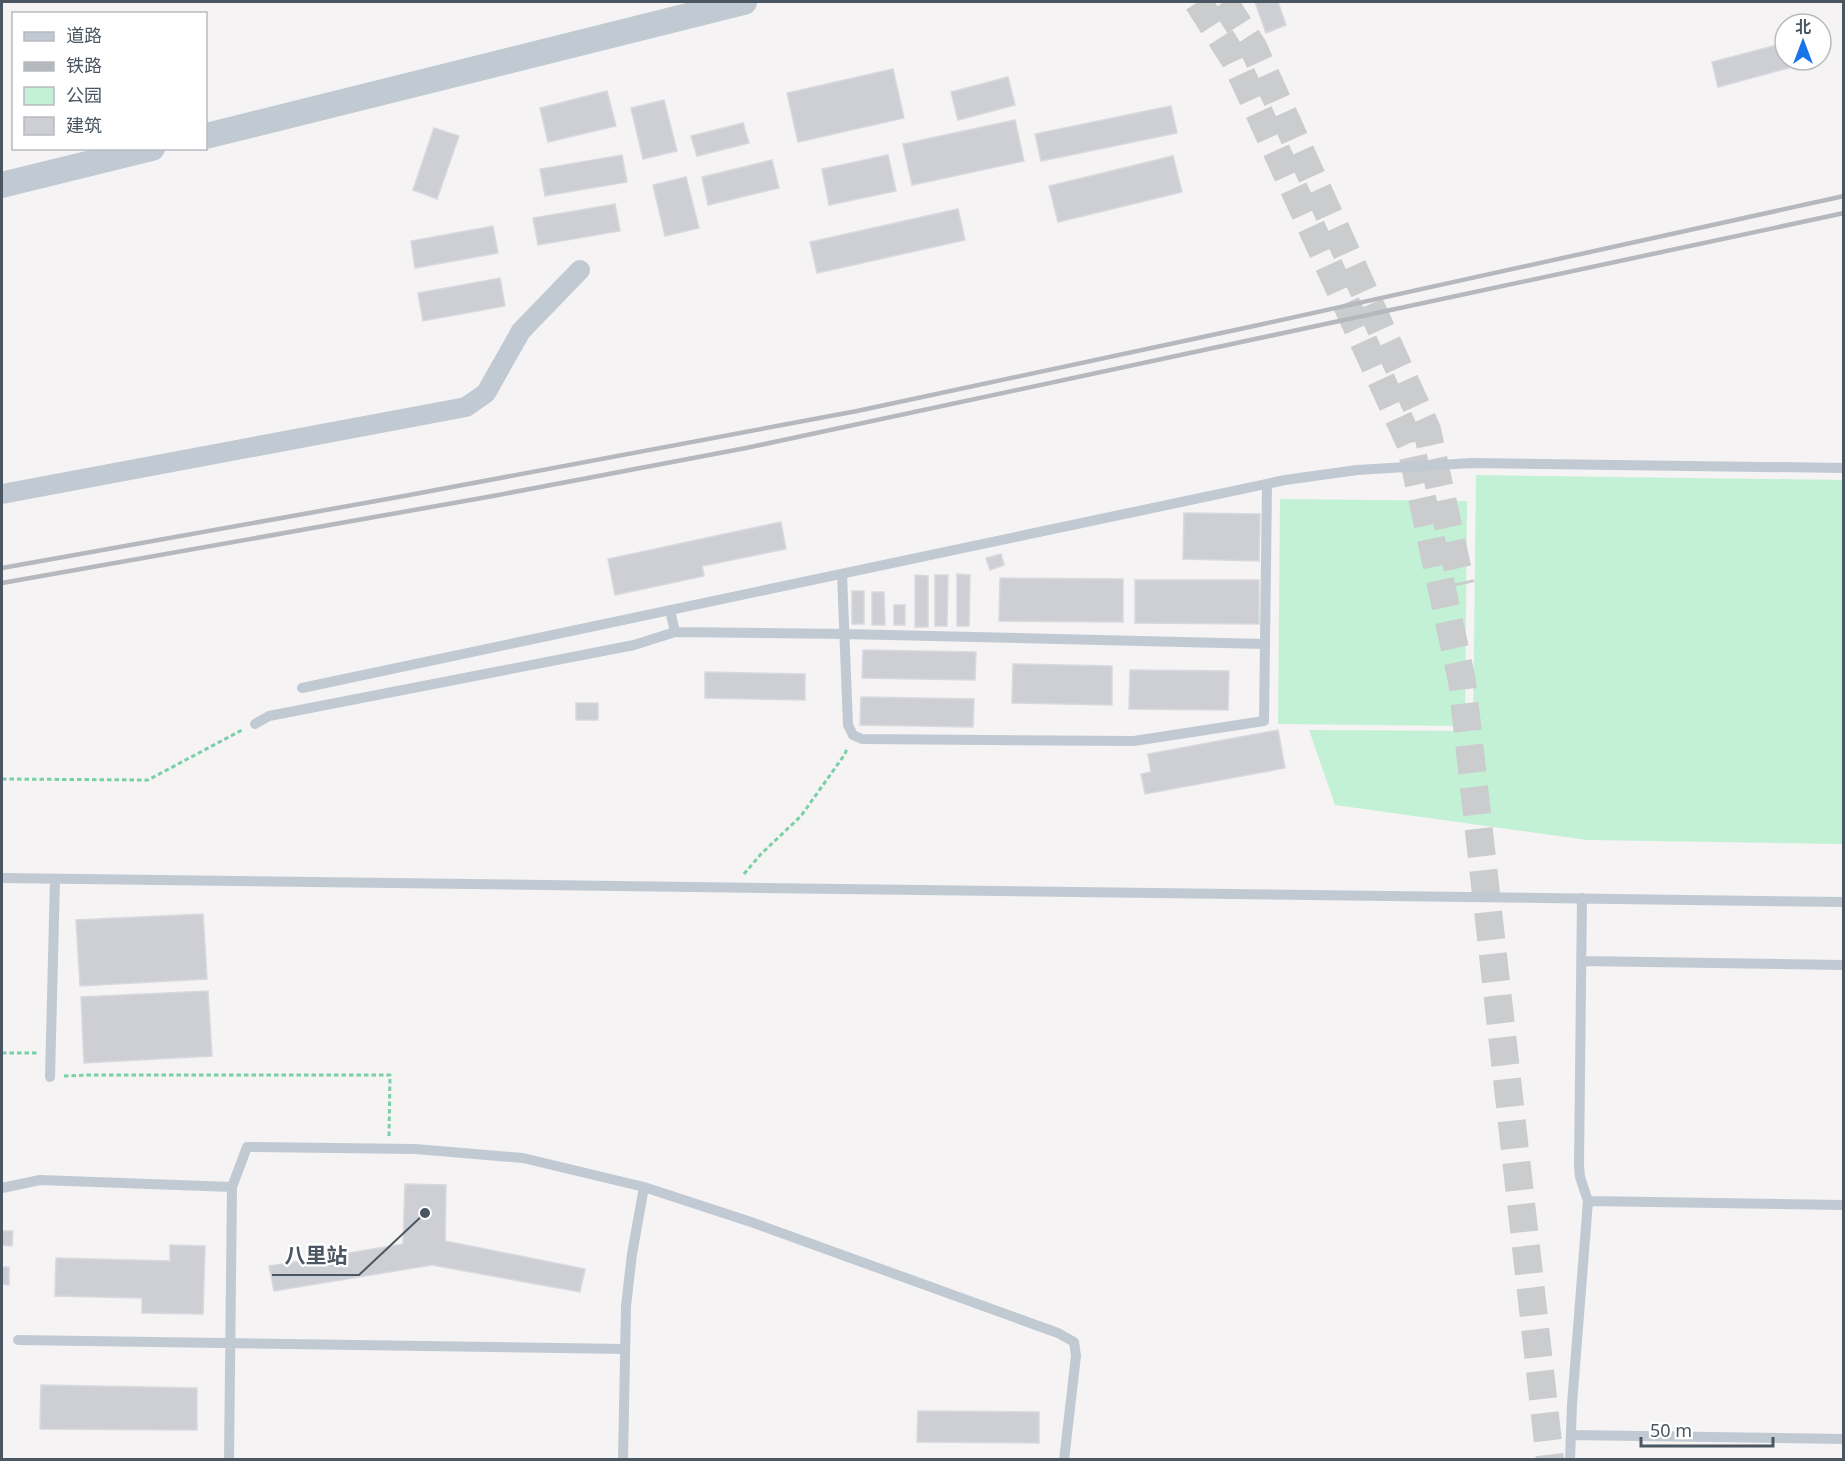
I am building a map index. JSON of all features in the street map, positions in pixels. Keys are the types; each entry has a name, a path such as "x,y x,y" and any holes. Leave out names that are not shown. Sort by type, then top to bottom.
{"street":[{"path":"207,136 744,2"},
{"path":"2,185 144,150"},
{"path":"2,494 466,407 486,393 521,331 580,270"}],"lane":[{"path":"302,688 1267,484 1357,470 1472,464 1844,468"},
{"path":"842,574 848,725 853,735 862,740 1134,741 1264,721 1267,484"},
{"path":"670,610 675,632"},
{"path":"255,724 269,716 634,645 675,632 1265,644"},
{"path":"2,878 1844,902"},
{"path":"50,1077 55,879"},
{"path":"1570,1460 1588,1201 1580,1177 1579,1165 1582,898"},
{"path":"1581,961 1844,965"},
{"path":"229,1460 232,1186 247,1147 415,1149 523,1158 644,1187 762,1226 1058,1333 1074,1342 1076,1356 1065,1460"},
{"path":"2,1188 40,1180 232,1186"},
{"path":"623,1460 626,1306 632,1254 644,1187"},
{"path":"1588,1201 1844,1205"},
{"path":"18,1340 625,1349"},
{"path":"1571,1435 1844,1439"}],"path":[{"path":"2,779 148,780 255,724"},
{"path":"732,887 761,854 801,816 845,754 853,735"},
{"path":"2,1053 51,1053"},
{"path":"50,1077 88,1074 390,1075 389,1149"}],"green space":[{"path":"1476,475 1843,480 1843,844 1588,840 1335,805 1309,730 1473,731"},
{"path":"1280,499 1467,501 1465,726 1278,724"}],"building":[{"path":"1255,2 1278,2 1286,25 1266,33"},
{"path":"1773,46 1774,72 1718,87 1712,62"},
{"path":"893,69 904,118 798,142 787,93"},
{"path":"1008,77 1015,105 958,120 951,92"},
{"path":"607,91 616,126 548,142 540,108"},
{"path":"664,100 677,151 643,159 631,108"},
{"path":"1171,106 1177,133 1041,161 1035,134"},
{"path":"1015,120 1024,161 912,185 903,144"},
{"path":"743,123 749,143 697,156 691,136"},
{"path":"434,128 459,136 437,199 413,190"},
{"path":"622,155 627,182 545,196 540,169"},
{"path":"888,155 896,191 829,205 822,169"},
{"path":"1173,156 1182,192 1058,222 1049,186"},
{"path":"772,160 779,188 708,205 702,177"},
{"path":"686,177 699,228 665,236 653,185"},
{"path":"615,204 620,231 538,245 533,218"},
{"path":"958,209 965,240 817,273 810,242"},
{"path":"493,226 498,253 415,268 411,241"},
{"path":"500,278 505,306 423,321 418,293"},
{"path":"1184,513 1260,514 1259,561 1183,559"},
{"path":"781,522 786,549 702,566 704,576 615,595 608,559"},
{"path":"1001,554 1004,565 990,570 986,558"},
{"path":"957,574 970,575 969,626 957,626"},
{"path":"915,575 928,576 928,627 915,627"},
{"path":"935,575 948,575 947,626 935,626"},
{"path":"1000,578 1123,579 1123,622 999,621"},
{"path":"1135,580 1259,580 1259,624 1135,623"},
{"path":"852,591 864,591 864,624 852,624"},
{"path":"872,592 884,592 885,625 872,625"},
{"path":"894,605 905,605 905,625 894,625"},
{"path":"863,650 976,652 975,680 862,678"},
{"path":"1013,664 1112,666 1112,705 1012,703"},
{"path":"1130,670 1229,671 1228,710 1129,709"},
{"path":"705,672 805,674 805,700 705,698"},
{"path":"861,697 974,699 973,727 860,725"},
{"path":"576,703 598,703 598,720 576,720"},
{"path":"1278,730 1285,768 1145,794 1141,774 1151,772 1148,754"},
{"path":"203,914 207,979 80,986 76,920"},
{"path":"208,991 212,1056 84,1063 81,997"},
{"path":"405,1184 446,1185 445,1241 585,1269 580,1292 432,1265 274,1291 269,1266 403,1244"},
{"path":"2,1231 13,1231 12,1246 2,1245"},
{"path":"170,1245 205,1246 203,1314 142,1313 142,1298 55,1296 56,1258 170,1261"},
{"path":"2,1267 9,1267 9,1285 2,1284"},
{"path":"41,1385 197,1388 197,1430 40,1429"},
{"path":"918,1411 1039,1412 1039,1443 917,1442"}],"tunnel":[{"path":"1198,2 1235,60 1410,443 1462,681 1550,1460"},
{"path":"1224,2 1253,47 1427,430 1461,585"}],"railway":[{"path":"2,568 857,411 1844,196"},
{"path":"2,583 493,496 746,448 1844,213"}],"place":[{"name":"八里站","path":"425,1213"}]}
